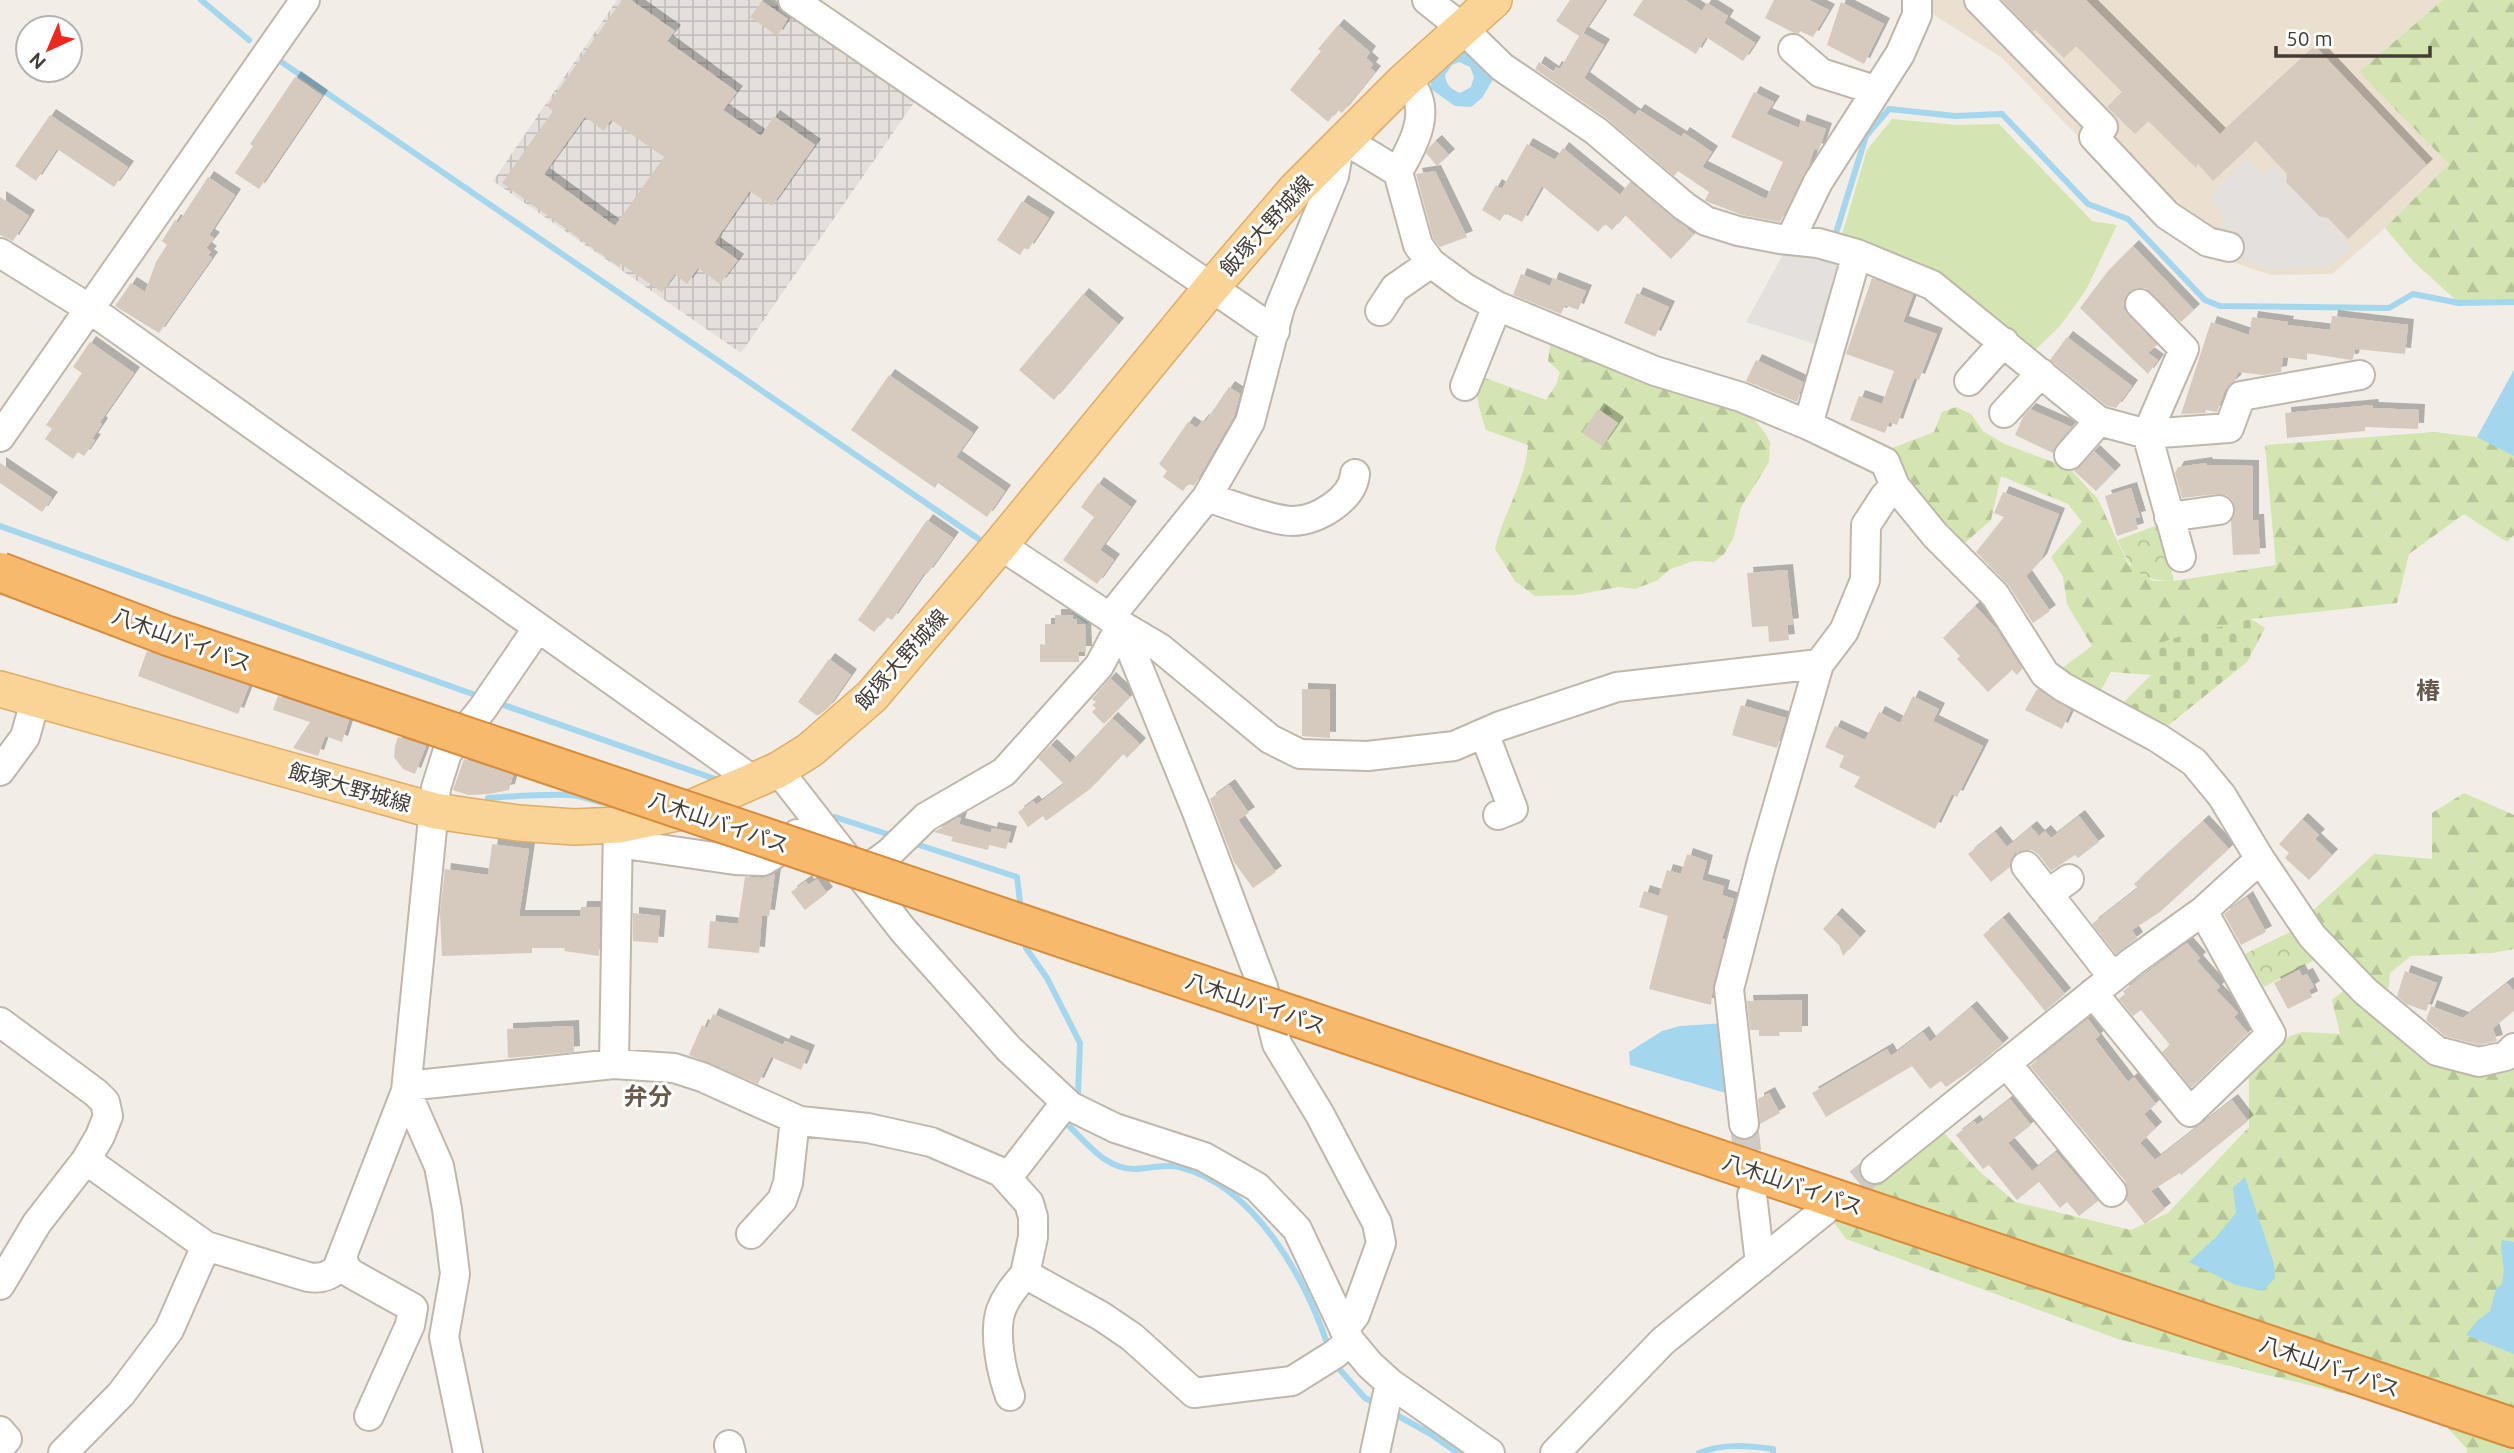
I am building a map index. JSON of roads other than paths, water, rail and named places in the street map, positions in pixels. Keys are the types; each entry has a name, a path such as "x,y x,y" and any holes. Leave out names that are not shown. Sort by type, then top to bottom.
{"highway":[{"name":"八木山バイパス","path":"0,572 168,636 2514,1428"}],"main road":[{"name":"飯塚大野城線","path":"0,690 435,811 618,834 682,812 766,775 810,750 872,696 1211,288 1296,190 1404,81 1494,0"}],"street":[{"path":"0,437 305,0"},
{"path":"793,0 1275,331"},
{"path":"1427,0 1462,28 1502,67 1596,131 1684,206 1706,221 1738,231 1818,243 1857,254 1932,285 2099,421 2147,434 2229,428 2241,396 2360,374"},
{"path":"1790,240 1818,182 1900,54 1917,15 1917,0"},
{"path":"1979,0 2103,127 2094,136 2167,215 2208,242 2229,247"},
{"path":"1793,49 1821,73 1875,90"},
{"path":"1404,81 1416,94 1419,110 1416,140 1398,172 1418,245 1431,263 1465,288 1497,306 1656,371 1741,397 1885,462 1895,486 1935,535 1995,595 2045,674 2063,687 2158,738 2194,762 2222,796 2260,859 2312,936 2365,991 2437,1051 2479,1062 2506,1056 2514,1048"},
{"path":"859,875 926,817 1004,772 1099,666 1116,621 1207,497 1250,422 1280,307 1334,176 1342,143 1398,172"},
{"path":"0,253 90,310 537,629 766,775 815,818 903,930 1009,1049 1066,1102 1115,1128 1204,1157 1257,1187 1297,1229 1339,1346 1370,1365 1387,1401 1490,1453"},
{"path":"1808,425 1857,254"},
{"path":"1380,311 1395,288 1431,263"},
{"path":"2140,304 2184,349 2147,434 2181,557"},
{"path":"1465,386 1497,306"},
{"path":"1969,381 2004,342"},
{"path":"2004,413 2040,373"},
{"path":"2069,455 2099,421"},
{"path":"1207,497 1294,521 1343,501 1354,483 1355,474"},
{"path":"1744,1124 1729,989 1762,861 1819,664 1844,631 1865,580 1866,525 1895,486"},
{"path":"2169,517 2219,510"},
{"path":"1000,545 1168,654 1270,739 1300,754 1368,756 1454,746 1617,687 1819,664"},
{"path":"1025,1274 1101,1316 1132,1337 1194,1393 1292,1381 1339,1346 1354,1315 1381,1243 1377,1223 1319,1113 1277,1044 1263,987 1197,812 1116,621"},
{"path":"86,1160 206,1246 318,1278 329,1276 337,1269 407,1088 436,788 447,753 537,629"},
{"path":"0,771 25,737 36,698"},
{"path":"1484,733 1513,809 1498,815"},
{"path":"614,1064 618,834 735,860 763,861 815,818"},
{"path":"1875,1169 2103,985 2203,911 2260,859"},
{"path":"2025,866 2058,886 2103,985 2190,1112 2271,1034 2203,911"},
{"path":"0,1022 96,1093 105,1102 108,1116 86,1160 37,1223 0,1284"},
{"path":"2006,1063 2112,1192"},
{"path":"407,1088 614,1064 674,1068 702,1077 795,1119 822,1125 868,1128 931,1142 982,1163 1008,1177 1029,1203 1033,1217 1033,1237 1025,1274 1009,1294 1000,1313 999,1342 1003,1377 1010,1396"},
{"path":"407,1088 439,1166 447,1209 455,1274 444,1337 468,1453"},
{"path":"1008,1177 1066,1102"},
{"path":"751,1234 782,1200 788,1183 795,1119"},
{"path":"1752,1195 1760,1263"},
{"path":"1555,1453 1663,1341 1825,1210"},
{"path":"63,1453 121,1394 169,1329 206,1246"},
{"path":"343,1258 345,1268 352,1274 413,1308 410,1325 369,1416"},
{"path":"1375,1453 1387,1401"}],"water":[{"path":"1462,43 1498,71 1482,98 1471,107 1455,106 1431,89 1430,73","holes":["1459,62 1470,67 1474,77 1471,87 1460,93 1454,90 1446,81 1445,75 1452,65"]},
{"path":"2514,370 2514,456 2477,437"},
{"path":"1725,1023 1736,1096 1630,1065 1629,1052 1662,1031 1680,1026"},
{"path":"2245,1177 2274,1264 2275,1278 2263,1291 2236,1285 2189,1262 2216,1237 2236,1213 2233,1188"},
{"path":"2502,1240 2514,1242 2514,1354 2466,1335 2477,1321 2490,1311 2496,1289 2502,1284"}],"waterway":[{"path":"201,0 249,40"},
{"path":"280,61 983,542"},
{"path":"1836,233 1866,136 1889,109 1955,116 2002,114 2088,204 2128,219 2205,300 2220,306 2389,308 2413,294 2459,303 2514,302"},
{"path":"0,526 481,697"},
{"path":"1075,611 1087,620"},
{"path":"495,702 718,780"},
{"path":"488,798 571,795 614,803"},
{"path":"835,817 893,836"},
{"path":"910,842 1017,877 1021,910"},
{"path":"1025,938 1026,948 1047,978 1080,1043 1078,1095"},
{"path":"1067,1124 1098,1154 1115,1165 1136,1169 1179,1167 1206,1177 1231,1193 1254,1215 1292,1266 1307,1294 1329,1349"},
{"path":"1334,1363 1365,1398 1379,1405"},
{"path":"1391,1412 1458,1453"},
{"path":"1699,1453 1736,1446 1773,1449 1773,1453"}],"tunnel":[{"path":"1744,1124 1751,1185"},
{"path":"1826,1209 1875,1169"}],"district":[{"name":"椿","path":"2428,690"},
{"name":"弁分","path":"648,1096"}]}
